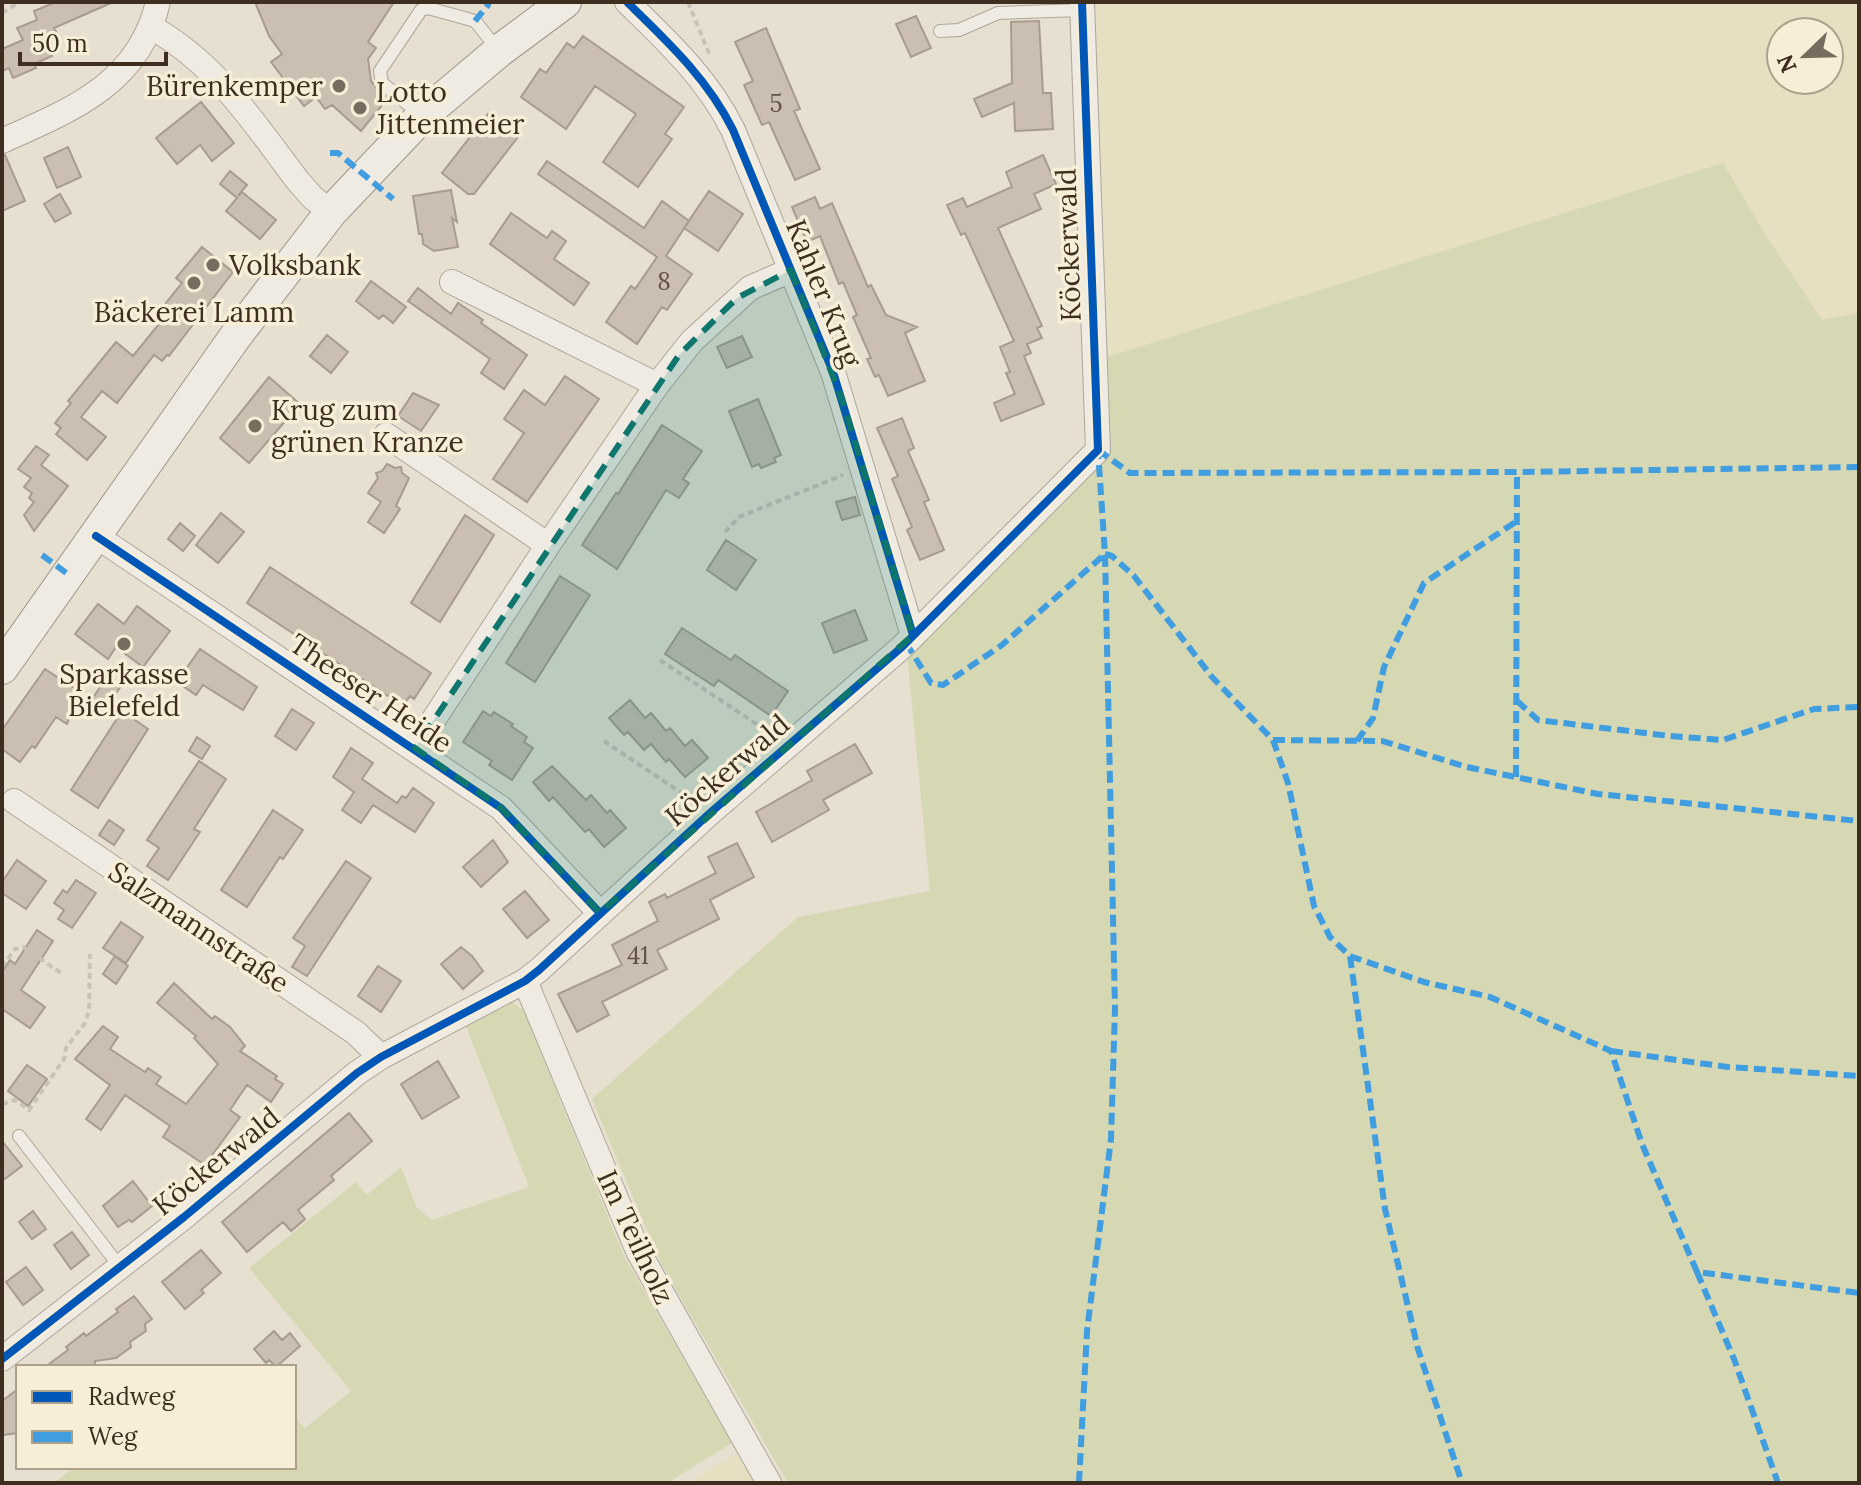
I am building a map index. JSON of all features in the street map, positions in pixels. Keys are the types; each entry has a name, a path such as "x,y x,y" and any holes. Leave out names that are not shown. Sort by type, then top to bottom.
{"main road":[{"path":"2,668 242,327 331,212 422,116 499,51 565,2"}],"street":[{"path":"2,141 91,98 115,79 134,56 151,27 158,2"},
{"name":"Kahler Krug","path":"627,2 697,75 725,112 833,372 913,635"},
{"name":"Köckerwald","path":"2,1359 357,1073 381,1057 525,981 913,635 1098,450 1082,6"},
{"path":"151,27 183,47 213,72 298,181 331,212"},
{"name":"Kahler Krug","path":"548,545 657,385 692,341 750,288 791,270"},
{"path":"452,282 657,385"},
{"path":"386,435 548,545"},
{"name":"Theeser Heide","path":"96,536 415,748 510,816 600,913"},
{"name":"Theeser Heide","path":"415,748 548,545"},
{"name":"Salzmannstraße","path":"14,801 356,1033 381,1057"},
{"name":"Im Teilholz","path":"525,981 638,1251 769,1483"}],"lane":[{"path":"940,31 959,30 998,13 1082,6"},
{"path":"422,116 382,83 380,71 421,10 428,8 475,21 499,51"},
{"path":"19,1136 120,1267"}],"path":[{"path":"2,13 20,2"},
{"path":"278,90 299,75"},
{"path":"725,532 739,517 810,486 863,469"},
{"path":"660,660 789,745"},
{"path":"604,741 710,813"},
{"path":"2,967 15,949 23,947 61,973"},
{"path":"2,1104 15,1100 29,1110 64,1059 66,1048 85,1023 89,1011 90,954"}],"highlighted area":[{"path":"791,270 843,402 913,635 600,913 501,808 415,748 679,355 737,298"}],"shaded area":[{"path":"1095,2 1859,2 1859,313 1822,320 1722,163 1107,357"},
{"path":"737,1453 755,1483 687,1483"}],"green space":[{"path":"1723,163 1822,320 1859,313 1859,1483 788,1483 661,1264 592,1099 798,917 930,891 906,643 1111,445 1107,357"},
{"path":"512,1002 523,1010 624,1256 732,1443 667,1483 54,1483 72,1469 296,1469 296,1419 305,1428 351,1391 249,1268 356,1182 367,1195 401,1167 417,1208 432,1220 529,1187 465,1024 504,1003"}],"building":[{"path":"56,2 111,3 54,28 57,33 45,38 52,56 34,64 36,68 13,78 9,68 2,71 2,49 23,40 17,28 37,20 34,11"},
{"path":"255,2 394,2 368,42 376,48 368,59 371,81 387,99 361,131 332,105 325,109 316,97 304,106 271,62 282,54 269,36"},
{"path":"916,16 931,48 911,57 896,24"},
{"path":"1039,21 1043,93 1051,93 1053,129 1015,131 1014,103 982,117 974,99 1012,83 1011,22"},
{"path":"766,28 800,109 794,111 820,169 795,180 769,122 762,125 744,85 753,81 735,42"},
{"path":"583,36 684,107 665,134 672,139 638,187 603,162 636,114 595,86 566,129 521,97 540,69 546,73 567,43 574,48"},
{"path":"201,102 234,143 212,161 200,145 177,164 156,138"},
{"path":"488,114 518,137 474,194 468,194 442,173"},
{"path":"68,147 81,177 57,188 44,158"},
{"path":"5,155 25,201 2,211 2,156"},
{"path":"1043,155 1056,184 1034,194 1041,209 998,228 1042,326 1037,328 1042,338 1027,344 1031,353 1024,356 1044,404 1001,421 994,403 1015,394 1000,347 1014,341 965,233 961,235 947,205 963,198 967,207 1012,187 1006,172"},
{"path":"547,161 644,228 662,201 689,221 666,256 692,274 667,310 662,307 637,344 606,322 631,286 635,289 657,257 538,174"},
{"path":"230,171 247,185 238,196 242,192 276,220 260,239 226,211 237,198 220,184"},
{"path":"451,190 457,222 452,218 458,247 434,251 423,244 422,234 419,234 413,196"},
{"path":"709,191 743,214 718,251 684,228"},
{"path":"60,194 71,213 55,222 44,204"},
{"path":"815,197 820,209 832,203 868,287 871,285 886,315 917,327 905,333 925,381 888,396 879,375 875,377 867,359 871,358 853,317 857,315 843,282 839,284 820,236 807,242 792,207"},
{"path":"511,213 547,238 552,231 566,241 554,259 589,283 574,305 490,244"},
{"path":"202,247 233,272 169,356 162,361 154,355 117,403 102,391 81,417 106,437 87,460 56,434 61,428 55,423 71,403 68,401 116,342 133,356 159,324 153,319 182,283 176,278"},
{"path":"371,281 406,307 393,323 383,315 379,319 356,301"},
{"path":"418,288 451,314 458,303 527,355 504,389 481,373 490,359 408,301"},
{"path":"327,335 348,352 331,373 310,356"},
{"path":"742,336 752,357 727,368 717,347"},
{"path":"565,376 599,399 527,502 493,479 524,433 504,419 524,390 545,405"},
{"name":"Krug zum grünen Kranze","path":"269,377 300,404 249,463 220,438"},
{"path":"413,393 439,405 421,431 398,416"},
{"path":"758,399 781,455 774,458 776,462 761,468 759,464 752,467 729,411"},
{"path":"902,418 914,448 908,451 929,500 924,502 944,550 920,560 907,530 912,527 892,479 898,476 877,428"},
{"path":"662,425 702,451 683,479 689,483 679,498 666,490 617,569 582,545"},
{"path":"36,446 49,455 41,465 68,486 34,531 24,515 34,502 29,498 32,493 24,487 31,478 18,469"},
{"path":"387,464 401,467 402,473 409,478 396,506 400,509 384,533 368,522 381,502 368,493 378,478 376,473"},
{"path":"855,497 860,515 842,520 836,502"},
{"path":"221,513 244,532 218,563 196,545"},
{"path":"465,515 494,535 440,622 411,603"},
{"path":"180,523 195,536 183,551 168,539"},
{"path":"726,540 756,560 736,590 707,570"},
{"path":"270,567 431,673 414,699 410,696 403,706 247,603"},
{"path":"560,576 590,595 535,682 506,663"},
{"path":"98,604 124,624 137,606 170,631 143,667 116,647 108,659 75,634"},
{"path":"855,610 867,640 834,653 822,623"},
{"path":"682,628 731,660 735,655 788,691 771,716 718,680 714,686 665,654"},
{"path":"200,649 257,687 243,710 203,685 196,695 177,682"},
{"path":"45,669 80,692 67,724 56,717 35,748 32,746 20,762 2,749 2,730"},
{"path":"107,677 121,686 104,711 90,702"},
{"path":"630,700 645,718 651,713 666,731 670,728 685,746 692,740 708,758 685,777 669,759 666,762 651,744 644,750 628,732 624,735 609,718"},
{"path":"292,709 314,723 296,750 275,736"},
{"path":"122,711 148,729 98,808 71,790"},
{"path":"483,711 491,716 494,712 513,724 511,726 527,737 524,742 533,748 512,780 489,765 492,761 463,742"},
{"path":"197,737 210,746 202,759 189,751"},
{"path":"855,744 872,773 823,800 829,810 772,842 756,812 812,780 807,771"},
{"path":"351,748 373,763 362,779 397,803 402,796 406,798 413,788 434,803 415,832 373,805 361,823 342,810 354,792 333,777"},
{"path":"199,761 226,779 194,829 200,832 168,880 147,866 159,848 147,840"},
{"path":"552,766 586,800 591,795 626,828 604,847 589,829 585,832 553,797 549,801 533,782"},
{"path":"273,810 303,830 283,859 280,857 247,907 221,890"},
{"path":"109,820 124,830 114,845 99,835"},
{"path":"493,840 508,862 481,887 463,867"},
{"path":"737,843 754,877 710,900 719,919 657,950 667,969 602,1002 609,1015 577,1032 558,994 622,965 612,945 658,921 649,902 665,894 667,898 716,873 708,857"},
{"path":"17,860 46,881 26,909 2,893 2,882"},
{"path":"346,861 371,878 307,976 292,967 305,946 293,938"},
{"path":"76,880 96,893 72,928 58,919 64,910 54,903 63,890 67,893"},
{"path":"525,891 549,920 527,938 503,909"},
{"path":"121,922 143,937 126,963 103,948"},
{"path":"37,930 53,941 21,990 45,1007 30,1028 2,1009 2,972 10,960 15,964"},
{"path":"461,947 483,971 463,989 441,964"},
{"path":"115,956 128,966 116,984 103,974"},
{"path":"378,966 401,981 381,1012 358,996"},
{"path":"174,983 212,1019 215,1016 230,1027 245,1046 240,1051 277,1076 275,1079 283,1084 271,1102 247,1085 230,1110 240,1117 205,1165 163,1137 170,1126 125,1095 101,1130 86,1119 110,1085 75,1059 103,1026 118,1037 110,1049 145,1072 148,1068 161,1077 156,1084 186,1104 218,1064 194,1038 196,1036 157,1003"},
{"path":"438,1061 459,1097 422,1119 401,1084"},
{"path":"27,1065 47,1079 28,1106 8,1091"},
{"path":"349,1113 372,1141 331,1176 334,1180 298,1210 305,1219 291,1231 283,1222 247,1252 222,1222"},
{"path":"2,1141 22,1166 2,1181"},
{"path":"133,1181 152,1206 132,1222 129,1220 118,1227 103,1206"},
{"path":"33,1211 46,1229 32,1239 19,1222"},
{"path":"72,1232 89,1255 71,1269 54,1245"},
{"path":"201,1250 221,1273 185,1309 162,1282"},
{"path":"26,1267 43,1290 23,1305 6,1282"},
{"path":"134,1296 152,1319 145,1324 146,1331 130,1342 131,1347 116,1358 95,1361 95,1365 48,1365 84,1333 86,1336 118,1312 116,1309"},
{"path":"274,1331 282,1340 290,1333 300,1346 278,1365 269,1360 266,1363 254,1349"},
{"path":"16,1390 16,1433 2,1435 2,1401"}],"marked path":[{"path":"475,21 488,5 486,2"},
{"path":"330,153 338,153 393,199"},
{"path":"1098,450 1130,473 1859,467"},
{"path":"1079,1483 1087,1331 1111,1139 1115,1008 1105,554 1098,450"},
{"path":"1516,777 1517,472"},
{"path":"1357,741 1373,718 1384,667 1424,583 1517,521"},
{"path":"1105,554 1112,556 1134,576 1212,677 1273,740 1288,783 1314,906 1330,937 1350,956 1424,982 1490,997 1611,1051 1642,1144 1697,1272 1859,1293"},
{"path":"906,643 931,683 943,685 1002,645 1105,554"},
{"path":"42,555 69,575"},
{"path":"1517,701 1538,720 1723,740 1814,709 1859,707"},
{"path":"1273,740 1382,741 1467,767 1598,794 1859,821"},
{"path":"1350,956 1385,1209 1418,1349 1462,1483"},
{"path":"1611,1051 1728,1067 1859,1076"},
{"path":"1697,1272 1734,1359 1778,1483"}],"cycle path":[{"path":"627,2 699,77 733,130 833,372 913,635"},
{"path":"2,1359 184,1217 357,1073 381,1057 525,981 539,970 710,813 902,647 1098,450 1082,2"},
{"path":"96,536 501,808 600,913"}],"place":[{"name":"Bürenkemper","path":"339,86"},
{"name":"Lotto Jittenmeier","path":"360,108"},
{"name":"Volksbank","path":"213,265"},
{"name":"Bäckerei Lamm","path":"194,283"},
{"name":"Krug zum grünen Kranze","path":"255,426"},
{"name":"Sparkasse Bielefeld","path":"124,644"}]}
